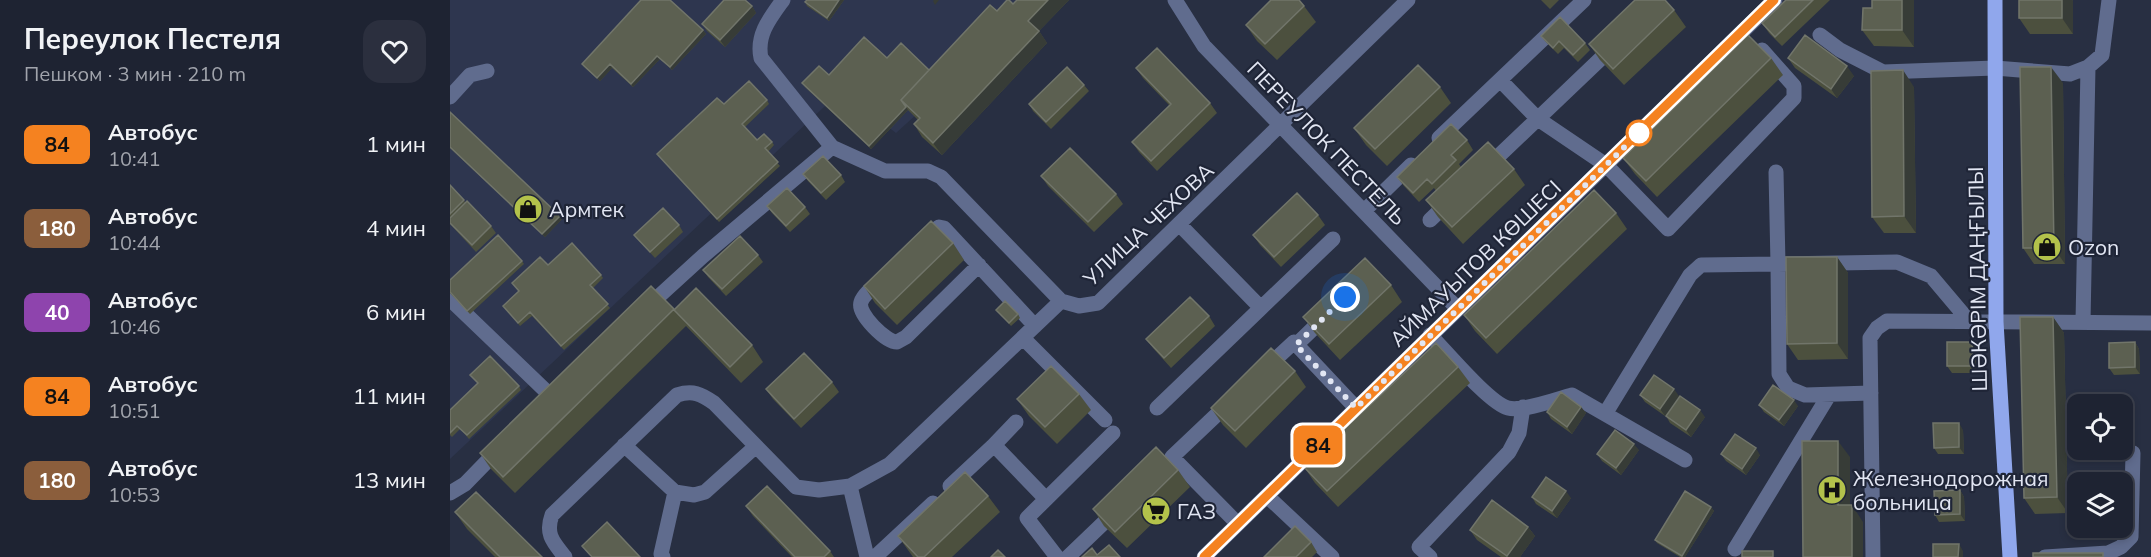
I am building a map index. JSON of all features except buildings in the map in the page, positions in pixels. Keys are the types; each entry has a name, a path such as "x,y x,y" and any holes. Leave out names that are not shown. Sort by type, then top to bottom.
{"main road":[{"name":"ШӘКӘРІМ ДАҢҒЫЛЫ","path":"1995,0 1996,322 2010,557"}],"street":[{"name":"УЛИЦА ЧЕХОВА","path":"783,0 761,35 761,58 832,147 885,171 928,171 941,177 1061,301 1079,306 1098,303 1408,0"},
{"name":"ПЕРЕУЛОК ПЕСТЕЛЬ","path":"1175,0 1204,46 1457,308"},
{"path":"1364,211 1584,0"},
{"name":"АЙМАУЫТОВ КӨШЕСІ","path":"1204,557 1774,0"},
{"path":"1821,35 1840,50 1883,72 1995,69 2070,74 2088,67 2102,55 2109,0"},
{"path":"1430,220 1629,32"},
{"path":"1500,80 1538,119 1606,165 1668,229 1794,98 1794,86 1770,58 1742,32"},
{"path":"2083,322 2088,67"},
{"path":"450,97 470,75 487,71"},
{"path":"635,318 703,256 832,147"},
{"path":"1776,172 1779,374 1788,388 1805,395 1871,393"},
{"path":"1179,224 1261,308"},
{"path":"914,250 939,227 945,228 1035,326"},
{"path":"1158,408 1334,239"},
{"path":"1605,414 1690,275 1701,265 1897,262 1931,276 1969,321"},
{"path":"889,274 864,297 860,308 879,332 892,342 897,342 906,337 979,265"},
{"path":"450,298 551,395"},
{"path":"565,557 552,541 549,525 552,515 677,395 699,392 714,403 796,487 819,490 850,486 890,464 1061,301"},
{"path":"1296,345 1337,305"},
{"path":"1873,557 1870,338 1877,328 1887,321 2151,323"},
{"path":"1430,335 1495,402 1509,409 1572,395 1685,460"},
{"path":"1023,338 1109,427 1027,518 1057,557"},
{"path":"1238,524 1168,461 1294,342 1356,408"},
{"path":"1735,549 1829,394"},
{"path":"1430,557 1419,547 1509,452 1519,433 1523,407"},
{"path":"875,557 1016,422"},
{"path":"450,493 465,484 512,435"},
{"path":"624,445 675,492 694,495 705,492 756,447"},
{"path":"994,445 1046,499"},
{"path":"2045,557 2108,553 2121,547 2131,537 2133,460"},
{"path":"850,486 867,557"},
{"path":"663,557 661,554 675,492"},
{"path":"1068,557 1132,496"},
{"path":"1267,496 1332,557"}],"shaded area":[{"path":"450,0 1043,0 896,133 841,91 450,459"}],"bus line":[{"name":"84","path":"1204,557 1774,0"}],"place":[{"name":"Армтек","path":"528,209"},
{"name":"Ozon","path":"2047,247"},
{"name":"Железнодорожная больница","path":"1832,490"},
{"name":"ГАЗ","path":"1156,511"}],"route":[{"path":"1345,297 1296,345 1356,408 1639,133"}]}
